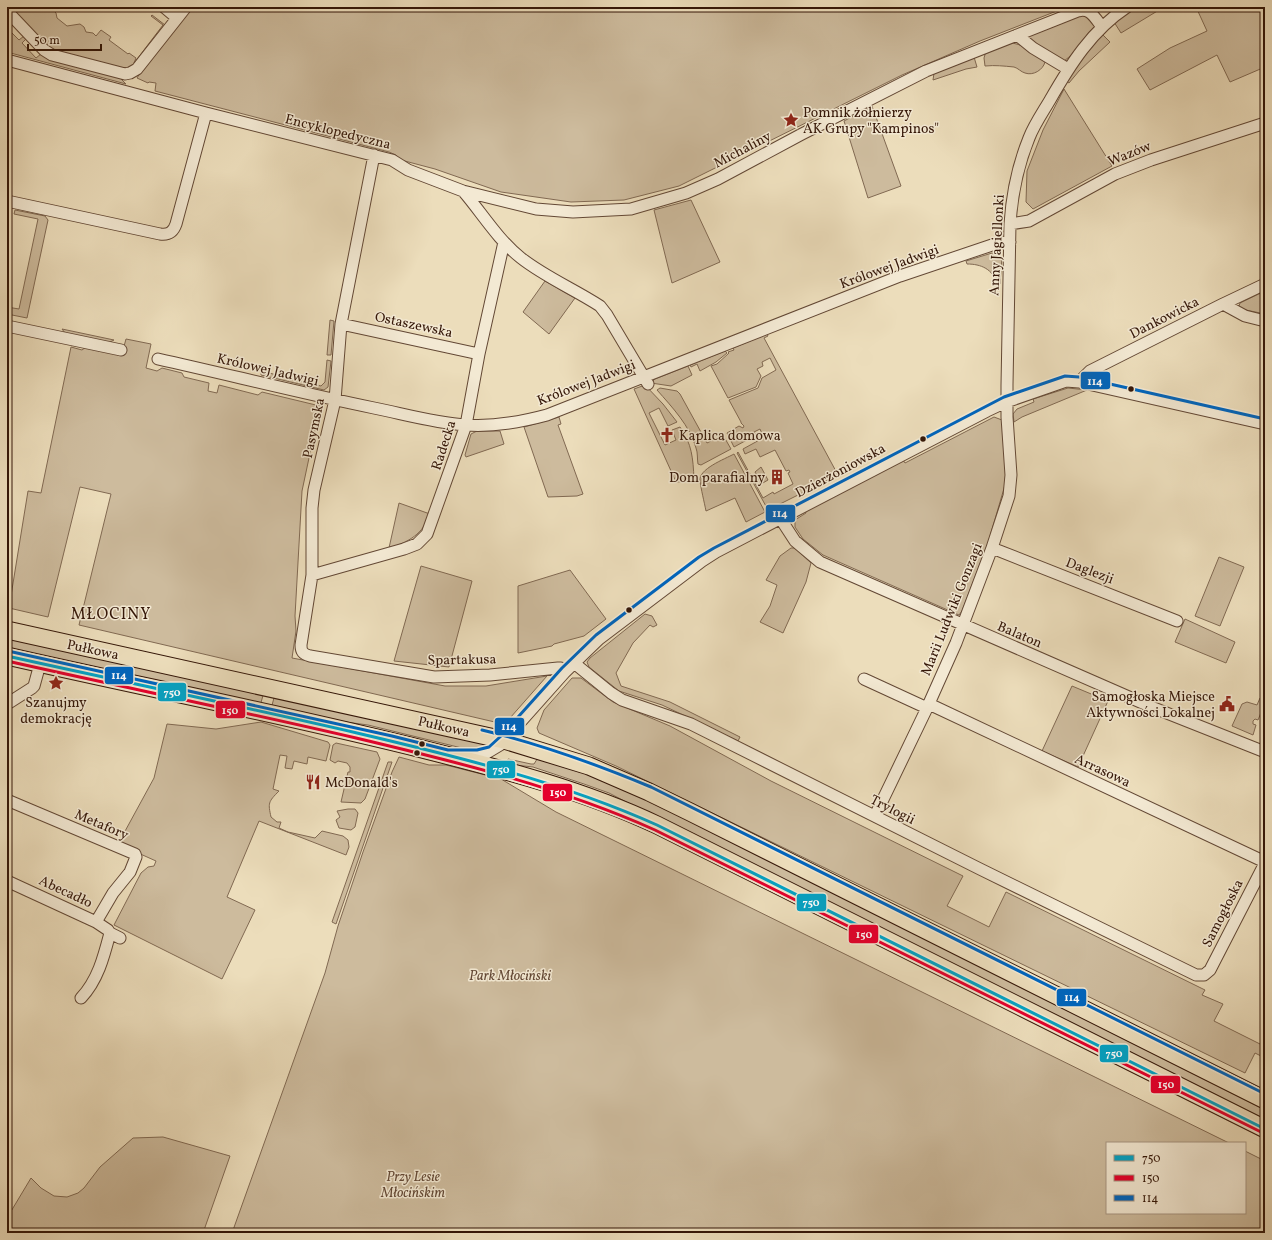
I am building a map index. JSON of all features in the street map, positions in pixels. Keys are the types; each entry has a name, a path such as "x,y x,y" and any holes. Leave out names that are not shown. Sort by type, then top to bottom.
{"highway":[{"name":"Pułkowa","path":"7,630 504,740 573,761 649,792 1265,1100"},
{"name":"Pułkowa","path":"7,656 391,741 548,782 602,801 640,817 1265,1129"}],"street":[{"path":"164,7 177,18"},
{"path":"7,11 44,50 52,55 125,74 137,69 186,7"},
{"name":"Anny Jagiellonki","path":"1006,402 1008,385 1010,224 1011,205 1018,168 1029,137 1068,69 1084,47 1102,27 1127,7"},
{"name":"Michaliny","path":"463,191 536,209 573,212 631,209 652,204 686,194 808,130 920,74 1016,35 1085,10 1089,12 1102,27"},
{"path":"1016,35 1033,48 1068,69"},
{"name":"Encyklopedyczna","path":"7,60 206,113 392,160 408,170 463,191"},
{"path":"128,92 130,73"},
{"path":"7,201 160,234 170,233 176,224 206,113"},
{"name":"Wazów","path":"1010,224 1029,221 1115,174 1151,160 1265,123"},
{"name":"Pasymska","path":"310,656 303,653 301,645 312,575 312,508 314,490 335,400 342,324 374,155"},
{"path":"463,191 504,242 521,258 540,271 600,306 607,314 644,376"},
{"name":"Radecka","path":"312,575 404,549 417,544 427,534 466,425 479,354 504,242"},
{"name":"Królowej Jadwigi","path":"158,359 335,400 443,422 466,425 502,424 524,421 547,415 900,276 998,243 1010,242"},
{"name":"Dankowicka","path":"1079,382 1090,371 1265,284"},
{"path":"1223,304 1245,316 1265,321"},
{"name":"Ostaszewska","path":"342,324 479,354"},
{"path":"7,326 121,350"},
{"name":"Dzierżoniowska","path":"446,755 484,754 495,748 504,740 565,672 599,639 716,552 932,438 1006,402 1066,381 1079,382 1265,424"},
{"name":"Marii Ludwiki Gonzagi","path":"875,816 928,706 956,643 992,548 1010,489 1011,475 1006,402"},
{"name":"Balaton","path":"780,518 795,542 820,562 1154,708 1265,752"},
{"name":"Daglezji","path":"992,548 1177,621"},
{"name":"Spartakusa","path":"310,656 434,677 490,675 558,668 561,668 565,672"},
{"name":"Trylogii","path":"574,663 622,700 691,724 1196,975 1204,975"},
{"path":"7,704 34,686 40,664"},
{"name":"Arrasowa","path":"864,679 928,706 1265,862"},
{"name":"Metafory","path":"7,800 135,854 136,857 130,872 113,893 96,922"},
{"name":"Samogłoska","path":"1204,975 1210,970 1265,862"},
{"name":"Abecadło","path":"7,881 96,922 104,927 109,935 120,938"},
{"path":"81,998 99,969 109,935"}],"green space":[{"path":"10,7 43,7 47,10 52,9 56,13 57,18 67,26 80,24 84,27 86,32 93,33 96,36 101,30 111,37 109,40 136,58 134,63 163,25 151,16 152,15 165,25 137,63 125,69 51,49"},
{"path":"190,7 1067,7 980,41 902,75 679,186 624,200 571,202 501,192 435,169 401,160 396,155 389,152 155,91 156,83 148,83 137,78"},
{"path":"1135,7 1164,7 1121,33 1114,22"},
{"path":"1196,7 1265,7 1265,67 1230,82 1217,55 1150,90 1137,69 1170,48 1207,31"},
{"path":"1081,14 1088,15 1095,26 1072,54 1064,61 1043,50 1026,36"},
{"path":"7,28 19,40 24,36 26,39 22,43 36,58 41,54 119,77 126,84 7,52"},
{"path":"1100,35 1103,35 1110,42 1079,71 1069,83 1066,81 1066,78"},
{"path":"1008,43 1018,44 1028,49 1045,62 1042,68 1037,72 1028,74 1014,67 985,66 984,58 986,51"},
{"path":"974,57 977,67 933,80 934,73"},
{"path":"1064,89 1112,166 1033,209 1026,202 1027,171 1043,130"},
{"path":"872,106 901,186 868,198 844,121"},
{"path":"691,200 720,262 672,283 654,210"},
{"path":"15,210 45,216 48,220 27,318 7,314 7,307 19,309 38,219 14,214"},
{"path":"992,253 999,254 1002,257 1000,284 997,284 993,275 986,268 967,264 966,261"},
{"path":"545,281 575,298 549,334 523,312"},
{"path":"1265,291 1265,314 1241,309 1239,306 1240,303"},
{"path":"330,320 334,321 331,355 327,355"},
{"path":"62,329 114,340 108,343 65,333"},
{"path":"767,334 768,336 764,338 838,475 768,510 737,453 738,452 763,498 773,492 774,494 793,484 788,473 790,472 789,470 786,471 775,450 760,457 756,449 745,454 743,449 763,438 760,429 754,432 756,435 734,447 727,433 739,426 743,428 744,426 729,400 758,388 762,378 776,370 770,358 762,362 763,366 757,369 761,376 756,387 728,398 711,366 717,364 729,353 728,352 734,350 733,348"},
{"path":"126,339 151,344 146,368 157,371 162,368 182,373 184,377 209,383 208,391 217,393 219,385 258,395 262,392 320,406 302,491 295,616 296,631 292,658 445,686 486,686 547,676 510,718 499,723 79,625 111,494 80,487 48,617 9,608 28,491 41,493 71,347 82,350 86,347 123,350"},
{"path":"725,351 727,353 716,362 700,371 697,364 691,367 690,365"},
{"path":"327,360 331,361 328,387 324,390 261,375 261,371 321,386 325,382"},
{"path":"688,366 692,375 671,386 651,383 655,379"},
{"path":"645,385 677,422 668,426 659,408 649,413 665,445 676,440 672,430 680,427 687,439 693,464 694,479 692,481 676,482 634,389"},
{"path":"660,388 677,391 680,394 707,443 723,435 731,449 701,465 698,464 697,450 685,424 657,390"},
{"path":"1068,388 1087,390 1022,417 1014,422 1013,414 1017,409 1034,402 1033,399"},
{"path":"559,417 561,424 558,425 583,494 577,496 548,497 524,427"},
{"path":"994,417 1002,420 1006,467 1005,485 988,543 962,611 959,615 823,555 803,539 795,527 795,520 806,513 805,511 903,460 905,463"},
{"path":"477,431 500,431 504,444 466,457 465,455 471,434"},
{"path":"734,454 765,512 746,522 735,498 706,511 700,484 703,472"},
{"path":"761,467 768,480 761,484 755,472"},
{"path":"399,503 430,514 419,532 409,540 389,548"},
{"path":"791,548 795,548 811,563 806,582 783,633 760,622 770,606 777,585 766,580 780,556"},
{"path":"1219,557 1244,567 1220,626 1195,616"},
{"path":"421,566 472,581 449,667 394,661"},
{"path":"570,570 606,619 584,636 554,644 552,646 518,653 518,586"},
{"path":"645,614 652,616 657,625 653,627 650,625 633,643 616,673 621,686 670,702 740,737 738,741 662,705 619,691 589,667 587,662 590,658"},
{"path":"1185,619 1235,642 1226,663 1175,642"},
{"path":"7,635 264,692 260,706 7,651"},
{"path":"572,678 581,678 613,702 670,726 771,781 963,876 947,906 989,927 1006,892 1205,990 1202,995 1223,1004 1214,1021 1260,1044 1265,1035 1265,1058 1255,1053 1245,1073 616,766 539,733 537,728 544,710"},
{"path":"1072,686 1108,701 1078,767 1042,751"},
{"path":"275,694 488,744 489,747 474,751 368,725 316,718 271,709"},
{"path":"1260,698 1265,700 1265,703 1258,720 1255,719 1253,721 1253,724 1256,725 1253,735 1232,726 1242,704 1247,702 1257,705"},
{"path":"261,722 328,742 330,745 326,761 308,757 307,764 294,761 292,769 285,768 287,756 280,755 273,789 279,791 270,803 269,809 271,817 277,822 281,822 279,828 288,832 315,838 322,831 343,836 348,840 349,847 346,855 259,821 227,897 255,910 222,979 114,925 141,873 148,867 154,866 156,861 118,844 154,778 167,724 216,729"},
{"path":"336,743 377,752 380,759 365,799 361,803 341,802 348,772 350,772 350,767 347,763 338,761 335,763 330,760 333,745"},
{"path":"539,756 628,790 1265,1106 1265,1120 609,793 533,767 506,764 508,759 534,764"},
{"name":"Park Młociński","path":"399,757 429,765 446,765 501,779 556,812 1227,1142 1106,1142 1106,1214 1246,1214 1246,1152 1265,1161 1265,1233 232,1233 325,973 338,926 392,772"},
{"path":"388,762 392,762 336,924 332,922"},
{"path":"355,809 358,813 355,827 351,830 339,828 336,820 340,817 337,811"},
{"path":"163,1137 230,1156 203,1233 7,1233 7,1218 31,1178 41,1188 54,1196 67,1197 78,1193 84,1188 100,1167 133,1138"}],"transit line":[{"name":"114","path":"8,651 392,736 448,750 477,750 489,747 501,736 562,668 596,635 699,557 1004,397 1065,376 1079,377 1265,419"},
{"name":"750","path":"7,656 270,713 395,742 471,761 547,783 584,796 657,825 1265,1129"},
{"name":"150","path":"7,661 394,747 470,766 545,788 582,801 655,830 1263,1133"},
{"name":"114","path":"482,730 568,755 651,787 1265,1094"}],"place":[{"name":"Pomnik żołnierzy AK Grupy \"Kampinos\"","path":"791,120"},
{"name":"Kaplica domowa","path":"667,435"},
{"name":"Dom parafialny","path":"777,477"},
{"name":"Szanujmy demokrację","path":"56,683"},
{"name":"Samogłoska Miejsce Aktywności Lokalnej","path":"1227,704"},
{"name":"McDonald's","path":"313,782"}],"district":[{"name":"MŁOCINY","path":"111,613"}],"park label":[{"name":"Przy Lesie Młocińskim","path":"413,1184"}]}
